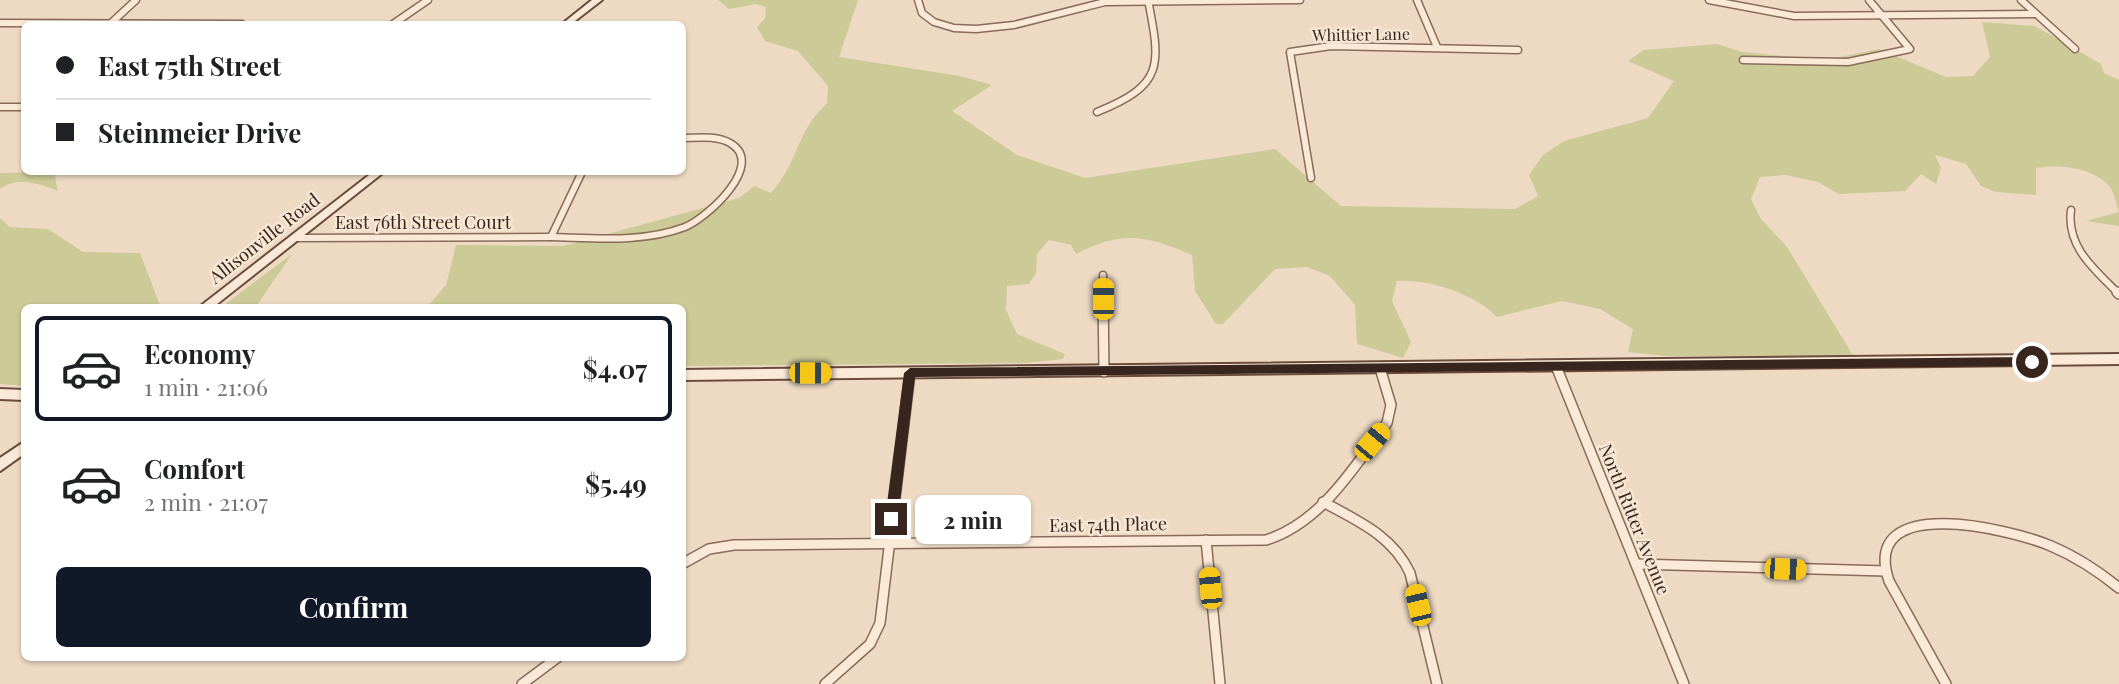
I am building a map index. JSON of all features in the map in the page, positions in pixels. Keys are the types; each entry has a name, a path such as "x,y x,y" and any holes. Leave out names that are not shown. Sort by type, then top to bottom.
{"street":[{"path":"114,21 136,0"},
{"path":"397,21 428,0"},
{"path":"570,21 598,0"},
{"path":"918,0 920,11 937,23 976,29 1014,25 1098,3 1300,0"},
{"path":"1417,0 1437,47"},
{"path":"1709,0 1794,16 2036,14"},
{"path":"1743,60 1797,64 1860,63 1910,49 1909,44 1869,0"},
{"path":"2021,0 2075,49"},
{"path":"1097,112 1136,93 1155,72 1158,55 1148,1"},
{"path":"0,23 21,23"},
{"name":"Whittier Lane","path":"1311,178 1290,52 1295,49 1331,46 1518,50"},
{"path":"0,107 21,106"},
{"name":"East 76th Street Court","path":"295,238 658,234 686,227 712,213 732,191 741,154 732,144 722,140 686,138"},
{"name":"Allisonville Road","path":"209,304 375,175"},
{"path":"551,237 581,175"},
{"path":"2071,210 2068,226 2074,243 2119,294"},
{"path":"1103,275 1104,372"},
{"path":"686,375 2119,359"},
{"name":"North Ritter Avenue","path":"1556,366 1684,684"},
{"name":"East 74th Place","path":"686,562 709,549 734,545 1266,540 1283,536 1306,522 1390,419 1391,405 1380,368"},
{"path":"825,684 863,651 877,632 910,373"},
{"path":"0,394 21,395"},
{"path":"0,466 21,449"},
{"path":"1323,502 1382,536 1404,557 1437,684"},
{"path":"1946,684 1885,571 1888,544 1905,530 1929,525 1970,525 2015,533 2048,545 2088,566 2119,588"},
{"path":"1206,540 1220,684"},
{"path":"1636,564 1885,571"},
{"path":"522,684 553,661"}],"shaded area":[{"path":"718,0 858,0 839,57 960,76 992,85 952,111 1017,155 1085,178 1275,149 1341,206 1515,209 1538,196 1529,175 1543,155 1564,141 1648,118 1674,81 1628,61 1644,50 1717,44 1742,52 1825,60 1879,49 1946,77 1973,76 1990,57 1982,22 2035,26 2101,64 2104,73 2119,80 2119,212 2112,191 2102,180 2085,171 2065,167 2036,168 2036,195 1996,192 1981,186 1966,164 1935,155 1941,168 1936,184 1921,174 1905,191 1839,194 1818,182 1786,175 1760,177 1751,199 1761,219 1787,247 1854,357 1665,356 1628,352 1633,329 1600,309 1562,301 1497,317 1477,301 1451,290 1437,285 1397,281 1392,301 1411,342 1403,358 1357,344 1355,305 1330,276 1307,267 1275,269 1223,324 1216,324 1195,291 1192,255 1161,243 1134,238 1107,241 1076,254 1071,245 1049,240 1037,254 1036,273 1029,284 1007,286 1006,310 1017,334 1065,354 1063,359 1026,363 686,366 686,304 429,304 446,285 456,245 564,246 739,198 755,186 771,193 787,170 809,125 827,103 828,86 798,51 765,41 757,27 765,18 766,7 756,4 729,9"},
{"path":"0,173 55,175 58,191 21,182 0,189"},
{"path":"2119,212 2119,226 2086,221"},
{"path":"0,218 10,227 48,229 83,252 140,253 160,304 21,304 21,386 0,384"},
{"path":"292,254 258,304 225,304"}],"route":[{"path":"891,519 910,373 2032,362"}]}
